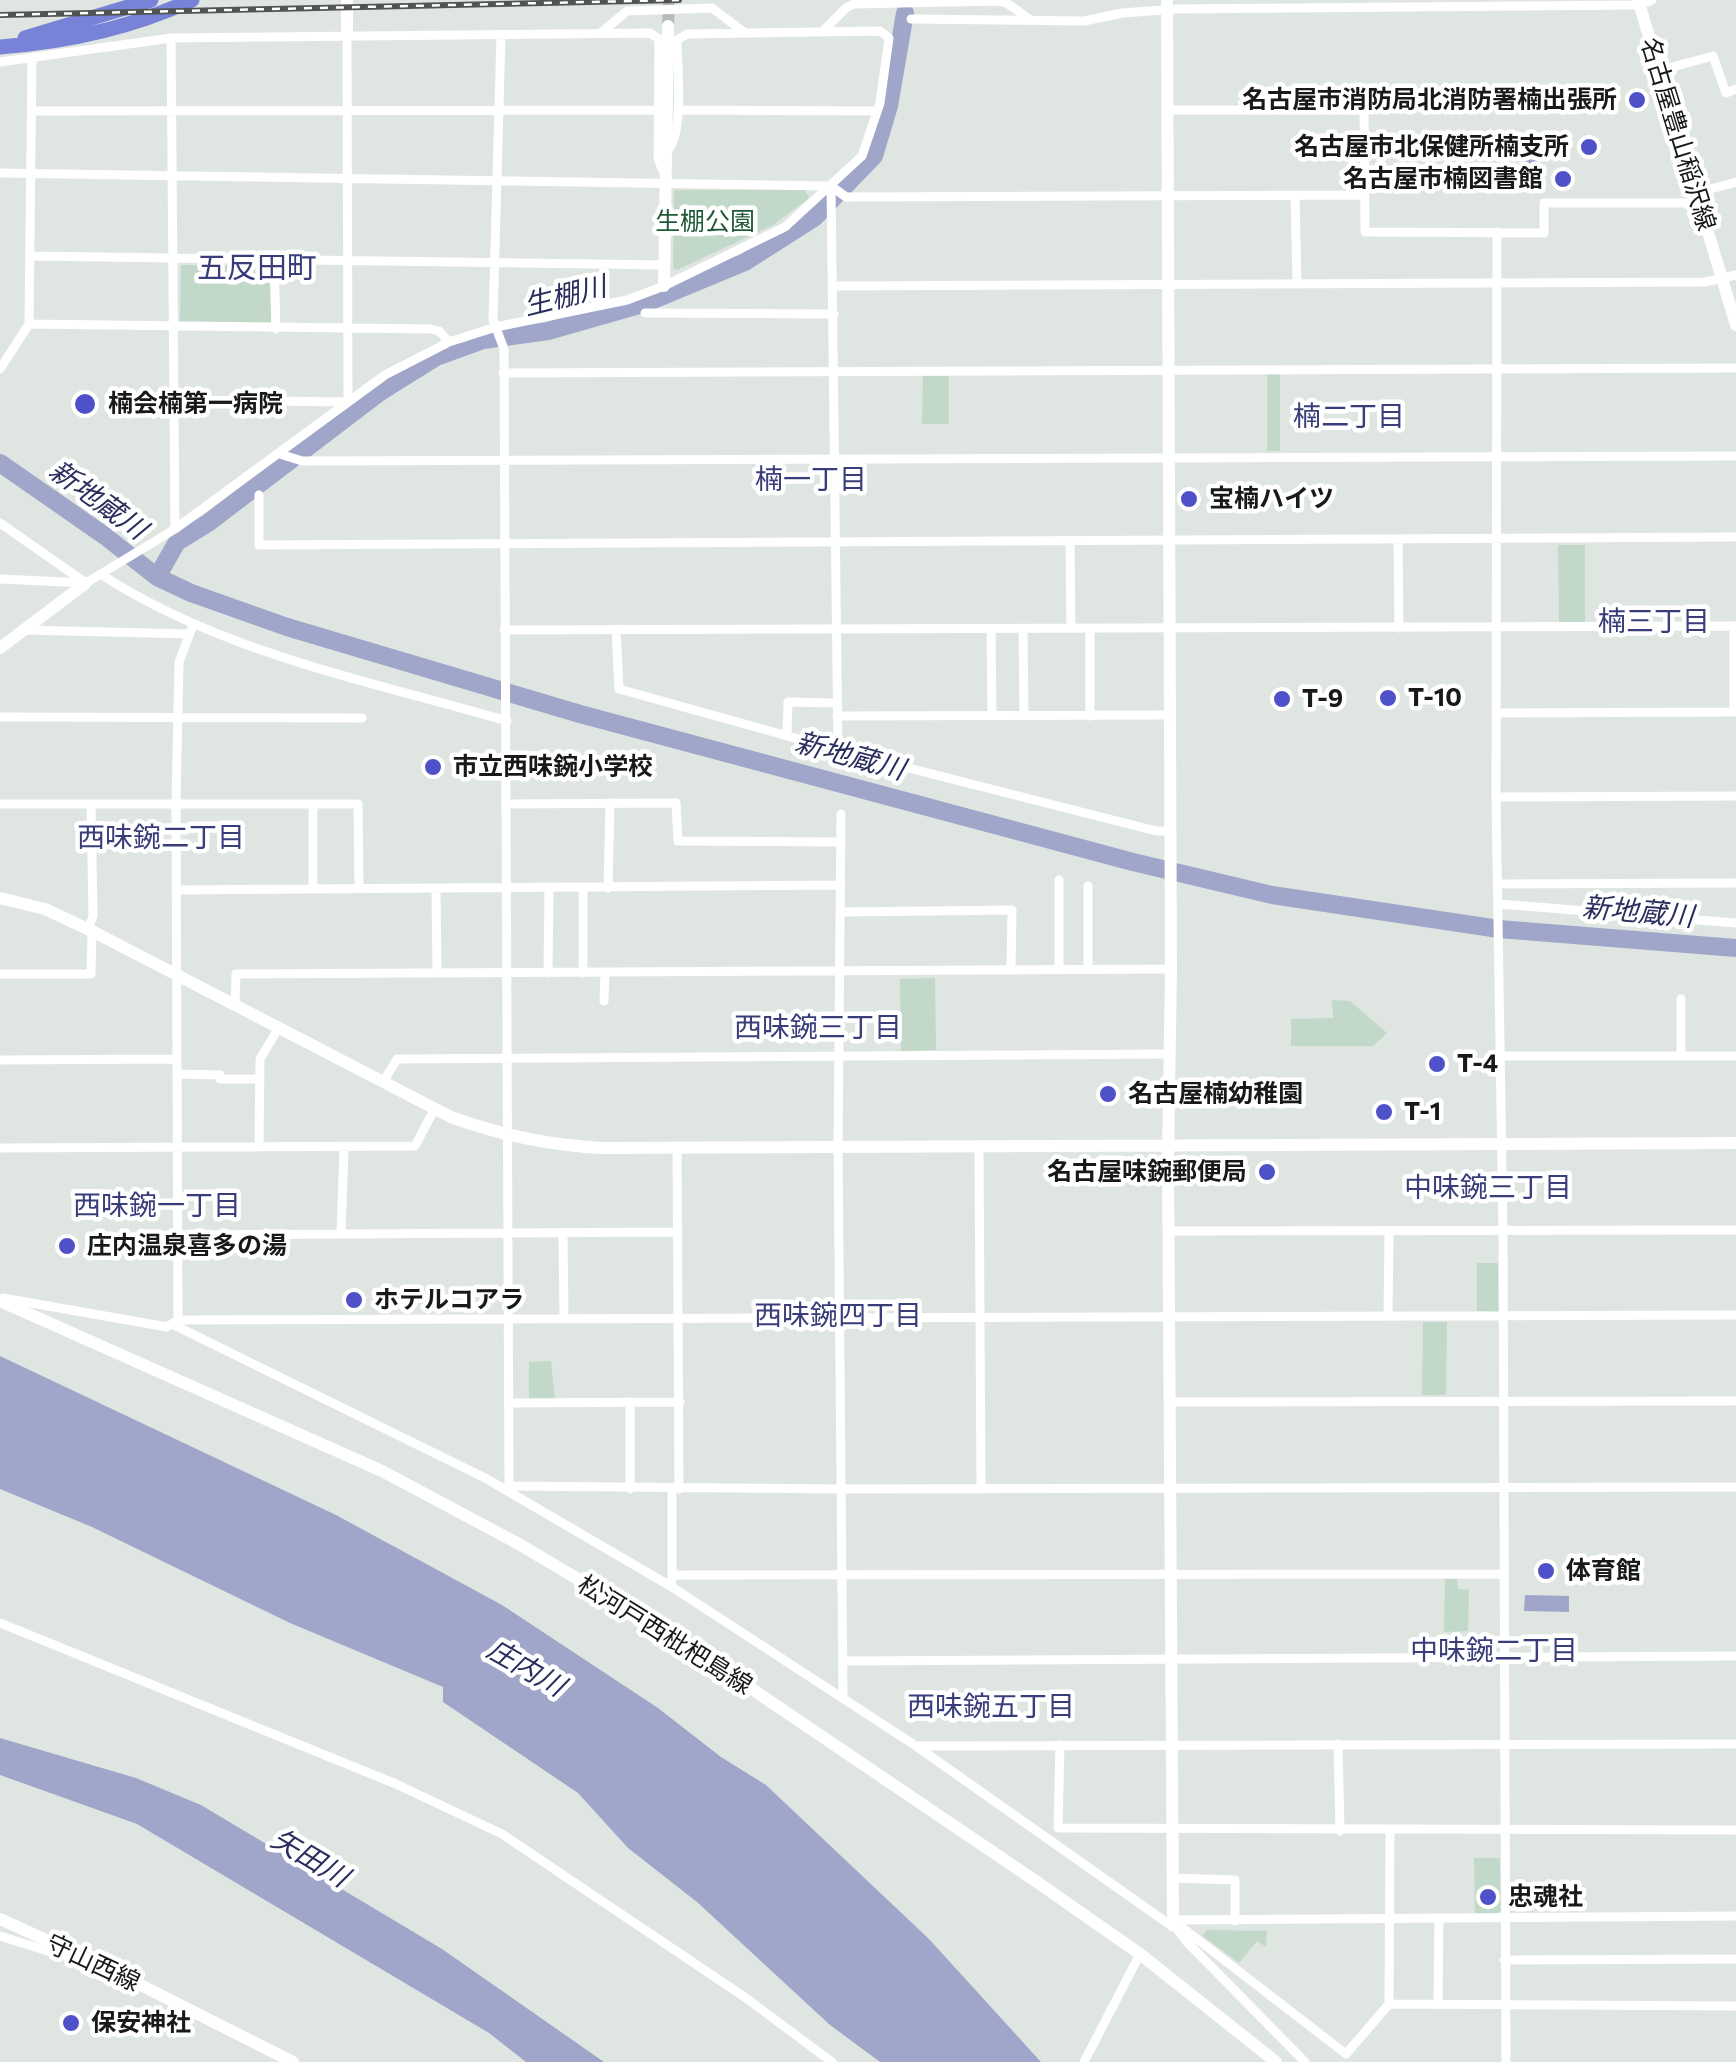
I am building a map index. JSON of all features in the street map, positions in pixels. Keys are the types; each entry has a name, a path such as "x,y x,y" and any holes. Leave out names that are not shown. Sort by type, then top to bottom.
{"highway":[{"path":"0,47 151,0"},
{"path":"0,47 89,35 161,14 192,0"}],"street":[{"path":"348,0 348,402"},
{"path":"822,32 852,4 1003,2 1032,20"},
{"path":"911,19 1084,21 1166,6 1643,2"},
{"name":"名古屋豊山稲沢線","path":"1643,2 1658,71 1697,198 1729,278 1736,325"},
{"path":"1166,6 1173,1924 1305,2062"},
{"path":"600,34 627,10 712,8 747,33"},
{"path":"664,286 668,26"},
{"path":"0,648 86,583 175,529 283,455 385,376 449,342 627,300 785,227 832,190 862,156 880,102 890,42 880,31 687,34 677,40 678,110 673,145 666,154"},
{"path":"0,62 172,38 650,33 658,40 658,158 664,180"},
{"path":"501,35 493,320 503,344 509,1489"},
{"path":"172,38 175,529"},
{"path":"1658,71 1713,56 1726,92 1736,90"},
{"path":"0,369 29,324 32,58"},
{"path":"32,111 658,110"},
{"path":"678,110 875,111"},
{"path":"1167,110 1364,110 1364,232 1544,233 1544,203 1697,198 1736,182"},
{"path":"0,173 664,180 832,190 846,197 1364,196"},
{"path":"832,190 838,750"},
{"path":"1295,196 1297,283"},
{"path":"1498,232 1496,797 1503,1231 1506,2062"},
{"path":"30,256 664,265"},
{"path":"274,262 276,329"},
{"path":"834,286 1729,278"},
{"path":"645,314 834,314"},
{"path":"29,324 431,328 439,330 449,342"},
{"path":"503,373 1734,368"},
{"path":"172,400 348,402"},
{"path":"283,455 302,461 1736,456"},
{"path":"258,495 259,545 1736,538"},
{"path":"0,523 86,583"},
{"path":"1398,539 1398,628"},
{"path":"1070,541 1071,628"},
{"path":"102,575 192,629 507,721"},
{"path":"0,579 86,583"},
{"path":"504,630 1735,626 1735,712 1496,712"},
{"path":"24,630 192,629"},
{"path":"176,1322 176,803 180,662 192,629"},
{"path":"616,629 619,689 838,750 1156,831 1169,831"},
{"path":"991,629 992,716"},
{"path":"1022,629 1024,716"},
{"path":"1090,629 1090,716"},
{"path":"787,735 788,702 836,703"},
{"path":"837,716 1169,715"},
{"path":"0,718 362,718"},
{"path":"1496,797 1736,796"},
{"path":"608,888 610,803"},
{"path":"506,804 676,803 678,840 841,842"},
{"path":"0,804 358,804 359,888"},
{"path":"0,974 91,974 92,804"},
{"path":"313,804 313,889"},
{"path":"841,814 838,1146 843,1696"},
{"path":"1058,970 1059,880"},
{"path":"1498,884 1736,883"},
{"path":"176,890 841,885"},
{"path":"1088,886 1088,970"},
{"path":"548,973 549,887"},
{"path":"583,973 584,887"},
{"path":"436,888 437,972"},
{"path":"0,898 45,909 90,930 472,1125 574,1146 1736,1143"},
{"path":"1499,904 1736,923"},
{"path":"841,912 1012,910 1011,970"},
{"path":"235,1006 236,974 1170,969"},
{"path":"604,1000 605,973"},
{"path":"1681,999 1681,1056"},
{"path":"260,1147 260,1058 278,1029"},
{"path":"383,1082 398,1059 1170,1054"},
{"path":"1500,1056 1736,1056"},
{"path":"0,1060 177,1059"},
{"path":"177,1074 260,1079"},
{"path":"0,1148 415,1146 435,1108"},
{"path":"979,1145 982,1489"},
{"path":"341,1234 344,1146"},
{"path":"672,1581 680,1402 678,1146"},
{"path":"1168,1231 1736,1230"},
{"path":"1388,1315 1389,1231"},
{"path":"178,1235 678,1232"},
{"path":"563,1233 564,1319"},
{"path":"0,1299 168,1327 176,1322 510,1319 1736,1315"},
{"name":"松河戸西枇杷島線","path":"0,1299 382,1472 517,1544 744,1683 1140,1954 1276,2062"},
{"path":"176,1322 509,1489 672,1581 1173,1924 1346,2054 1389,2004 1390,1831"},
{"path":"1169,1402 1736,1401"},
{"path":"630,1402 630,1489"},
{"path":"511,1403 680,1402"},
{"path":"509,1489 1736,1487"},
{"path":"672,1581 843,1575 1502,1574"},
{"path":"0,1623 396,1784 502,1834 746,1998 832,2062"},
{"path":"843,1661 1736,1656"},
{"path":"1338,1744 1340,1831"},
{"path":"916,1746 1736,1744"},
{"path":"1060,1745 1058,1828 1736,1830"},
{"path":"1173,1878 1235,1880 1235,1921"},
{"path":"1173,1924 1736,1916"},
{"path":"1438,2004 1439,1918"},
{"name":"守山西線","path":"0,1920 107,1968 293,2062"},
{"path":"0,1936 107,1968"},
{"path":"1084,2062 1140,1954"},
{"path":"1504,1960 1736,1960"},
{"path":"1389,2004 1736,2006"}],"green space":[{"name":"生棚公園","path":"674,190 805,190 809,198 773,225 677,270 673,268"},
{"path":"181,265 272,266 273,324 180,323"},
{"path":"1267,373 1280,373 1280,451 1267,451"},
{"path":"923,376 949,376 949,424 922,424"},
{"path":"1558,545 1585,545 1585,622 1559,622"},
{"path":"935,978 936,1050 901,1051 900,979"},
{"path":"1332,1000 1350,1001 1387,1033 1373,1046 1291,1046 1291,1019 1333,1018"},
{"path":"1477,1263 1498,1263 1499,1312 1477,1311"},
{"path":"1423,1322 1447,1322 1446,1395 1422,1395"},
{"path":"551,1361 555,1399 529,1399 529,1362"},
{"path":"1445,1577 1457,1577 1458,1589 1469,1590 1468,1631 1444,1632"},
{"path":"1474,1858 1500,1858 1501,1911 1496,1914 1475,1914"},
{"path":"1206,1930 1267,1931 1266,1947 1257,1941 1239,1963 1203,1936"}],"water":[{"path":"1521,150 1537,150 1536,188 1520,187"},
{"name":"庄内川","path":"0,1356 336,1515 502,1605 658,1708 721,1757 766,1785 929,1939 1041,2062 880,2062 830,2025 697,1902 628,1848 578,1793 443,1702 443,1687 290,1623 92,1527 0,1489"},
{"path":"1525,1595 1569,1596 1569,1612 1524,1611"},
{"name":"矢田川","path":"0,1738 136,1778 201,1805 442,1949 604,2062 526,2062 489,2033 137,1824 0,1775"}],"waterway":[{"name":"生棚川","path":"157,577 177,542 208,523 380,392 436,357 483,340 548,331 646,303 745,262 814,218 874,156 889,106 905,13"},
{"name":"新地蔵川","path":"0,463 157,577 191,593 287,627 580,714 1133,862 1272,895 1499,929 1736,948"}],"tunnel":[{"path":"668,26 669,0"}],"railway":[{"path":"0,15 679,0"}],"place":[{"name":"名古屋市消防局北消防署楠出張所","path":"1637,100"},
{"name":"名古屋市北保健所楠支所","path":"1589,147"},
{"name":"名古屋市楠図書館","path":"1563,179"},
{"name":"楠会楠第一病院","path":"85,404"},
{"name":"宝楠ハイツ","path":"1189,499"},
{"name":"T-10","path":"1388,698"},
{"name":"T-9","path":"1282,699"},
{"name":"市立西味鋺小学校","path":"433,767"},
{"name":"T-4","path":"1437,1064"},
{"name":"名古屋楠幼稚園","path":"1108,1094"},
{"name":"T-1","path":"1384,1112"},
{"name":"名古屋味鋺郵便局","path":"1267,1172"},
{"name":"庄内温泉喜多の湯","path":"67,1246"},
{"name":"ホテルコアラ","path":"354,1300"},
{"name":"体育館","path":"1546,1571"},
{"name":"忠魂社","path":"1488,1897"},
{"name":"保安神社","path":"71,2023"}],"district":[{"name":"五反田町","path":"257,268"},
{"name":"楠二丁目","path":"1349,417"},
{"name":"楠一丁目","path":"811,480"},
{"name":"楠三丁目","path":"1654,622"},
{"name":"西味鋺二丁目","path":"161,838"},
{"name":"西味鋺三丁目","path":"818,1028"},
{"name":"中味鋺三丁目","path":"1488,1188"},
{"name":"西味鋺一丁目","path":"157,1206"},
{"name":"西味鋺四丁目","path":"838,1316"},
{"name":"中味鋺二丁目","path":"1494,1651"},
{"name":"西味鋺五丁目","path":"991,1707"}]}
